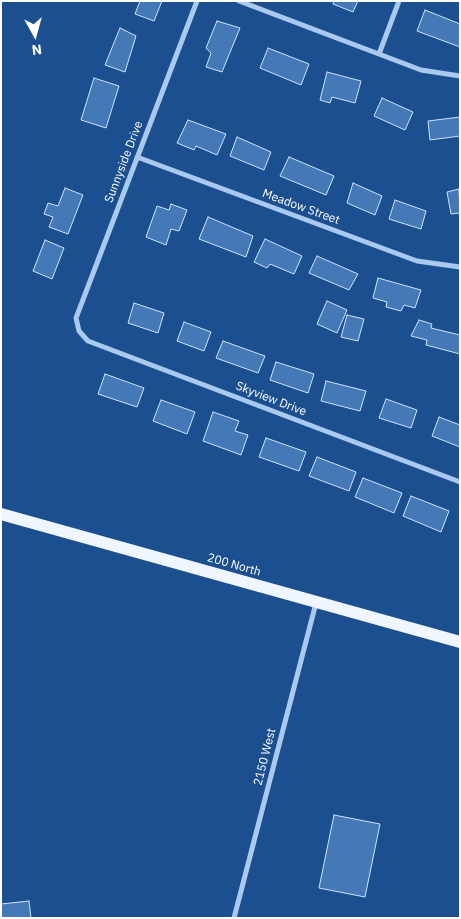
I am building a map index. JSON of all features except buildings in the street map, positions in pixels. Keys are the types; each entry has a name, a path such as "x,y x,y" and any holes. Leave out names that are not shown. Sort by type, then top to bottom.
{"main road":[{"name":"200 North","path":"1,514 460,642"}],"street":[{"name":"Sunnyside Drive","path":"79,331 76,318 197,1"},
{"path":"239,1 421,70 460,76"},
{"path":"379,54 399,1"},
{"name":"Meadow Street","path":"137,157 417,261 460,267"},
{"name":"Skyview Drive","path":"79,331 88,341 460,482"},
{"name":"2150 West","path":"234,918 316,602"}]}
